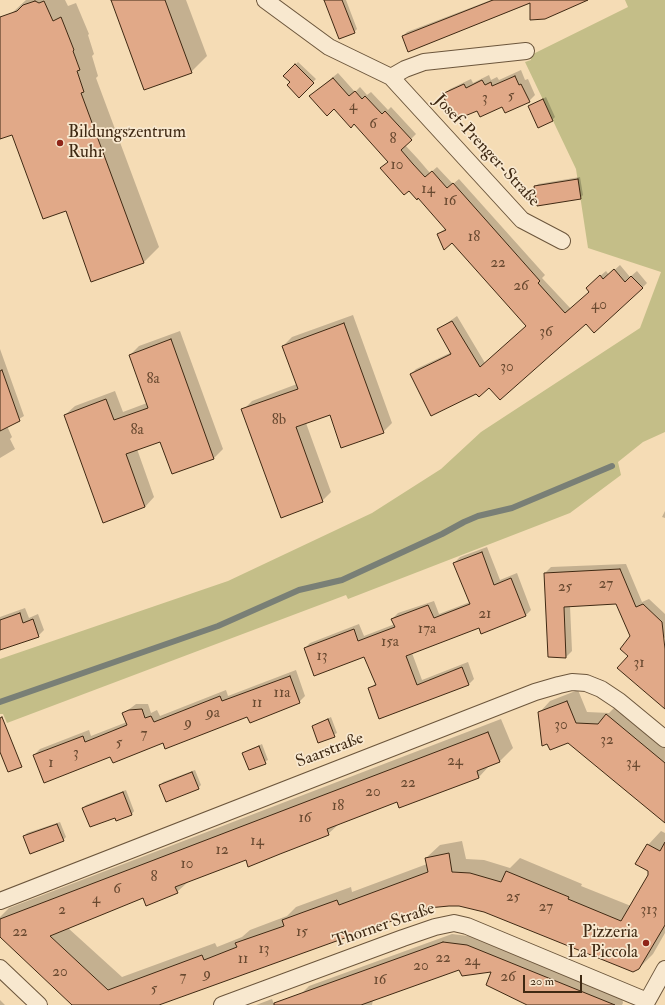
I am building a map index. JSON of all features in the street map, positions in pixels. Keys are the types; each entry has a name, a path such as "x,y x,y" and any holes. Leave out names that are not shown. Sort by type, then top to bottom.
{"street":[{"name":"Josef-Prenger-Straße","path":"265,0 329,47 391,77 522,220 562,241"},
{"path":"391,77 405,69 424,62 526,51"},
{"name":"Saarstraße","path":"0,901 528,695 559,685 572,682 586,683 601,689 619,701 665,739"},
{"name":"Thorner Straße","path":"222,1005 402,938 435,927 454,923 477,930 646,1003"},
{"path":"0,968 39,1005"},
{"path":"646,1003 665,969"}],"shaded area":[{"path":"625,0 665,0 665,432 643,442 618,462 621,475 570,513 348,599 346,595 7,723 3,714 0,714 0,659 228,581 372,513 441,469 481,432 640,328 661,272 588,248 576,169 525,62 531,60 531,55 628,7"}],"building":[{"path":"111,0 165,0 192,73 144,90"},
{"path":"324,0 342,0 355,33 339,39"},
{"path":"493,0 588,0 545,19 530,20 530,3 408,52 402,36"},
{"name":"Bildungszentrum Ruhr","path":"35,1 39,3 44,1 53,21 61,17 80,70 77,71 84,92 81,93 144,263 91,282 66,211 43,219 12,135 0,139 0,17 17,11 23,5"},
{"path":"295,64 314,83 299,98 287,85 290,82 283,76"},
{"path":"515,76 530,102 505,113 502,107 480,117 477,111 455,120 442,94 464,84 466,88 482,80 485,85 491,82 492,86"},
{"path":"333,78 349,96 355,91 362,99 365,96 382,114 385,111 412,140 401,150 413,164 425,177 432,171 447,188 453,183 540,281 538,283 565,313 589,292 586,288 600,275 603,279 614,269 625,282 631,276 643,288 594,333 586,324 500,400 489,388 479,397 476,394 431,416 410,374 451,354 437,329 452,321 480,367 526,326 452,243 444,250 437,234 446,230 418,198 417,200 409,191 404,195 380,168 388,162 354,124 351,128 334,109 327,116 309,96"},
{"path":"543,99 553,121 538,128 528,106"},
{"path":"578,179 581,199 537,206 534,186"},
{"path":"344,323 384,433 341,448 330,415 296,427 323,502 281,518 241,409 298,389 282,346"},
{"path":"171,339 214,459 172,474 160,442 126,454 145,507 103,523 64,415 106,399 114,420 148,408 129,355"},
{"path":"2,370 20,421 0,431 0,371"},
{"path":"482,552 494,585 511,578 526,616 481,634 479,628 406,656 417,685 462,667 469,685 379,719 368,688 376,685 364,657 314,676 304,648 354,629 358,641 395,627 391,619 428,605 434,618 470,604 453,563"},
{"path":"620,569 636,607 643,604 662,622 665,649 665,709 617,668 628,656 620,649 630,636 616,604 564,607 566,658 548,657 544,573"},
{"path":"20,613 23,623 33,619 39,637 0,650 0,620"},
{"path":"290,676 300,703 250,723 247,717 165,749 163,743 113,763 110,757 44,783 33,755 83,736 85,742 127,725 122,713 129,710 142,709 145,718 151,716 154,722 220,696 222,701"},
{"path":"567,701 576,723 598,724 606,714 665,763 665,823 568,743 550,750 547,744 542,746 538,712"},
{"path":"2,717 22,767 8,772 0,752 0,718"},
{"path":"328,719 335,737 318,743 312,726"},
{"path":"488,732 500,762 477,771 479,778 399,808 397,802 327,829 329,835 248,867 246,860 175,887 178,893 146,906 143,898 50,936 108,990 202,955 204,960 237,947 235,943 284,926 282,920 337,900 339,905 428,872 425,858 449,853 452,872 470,873 501,882 506,871 569,897 568,899 621,921 648,875 648,871 635,864 647,844 660,851 665,842 665,925 639,969 633,972 484,912 459,906 449,906 428,908 159,1005 72,1005 0,937 0,919"},
{"path":"259,746 266,764 249,770 242,753"},
{"path":"192,772 199,789 166,802 159,785"},
{"path":"123,792 132,815 116,821 115,818 90,827 82,808"},
{"path":"57,824 64,841 30,854 23,836"},
{"path":"443,942 467,945 615,1005 527,1005 486,985 491,972 462,976 459,970 361,1005 274,1005 274,1003"}],"waterway":[{"path":"0,702 218,626 299,590 342,580 478,516 512,508 612,466"}],"place":[{"name":"Bildungszentrum Ruhr","path":"60,143"},
{"name":"Pizzeria La Piccola","path":"646,943"}]}
